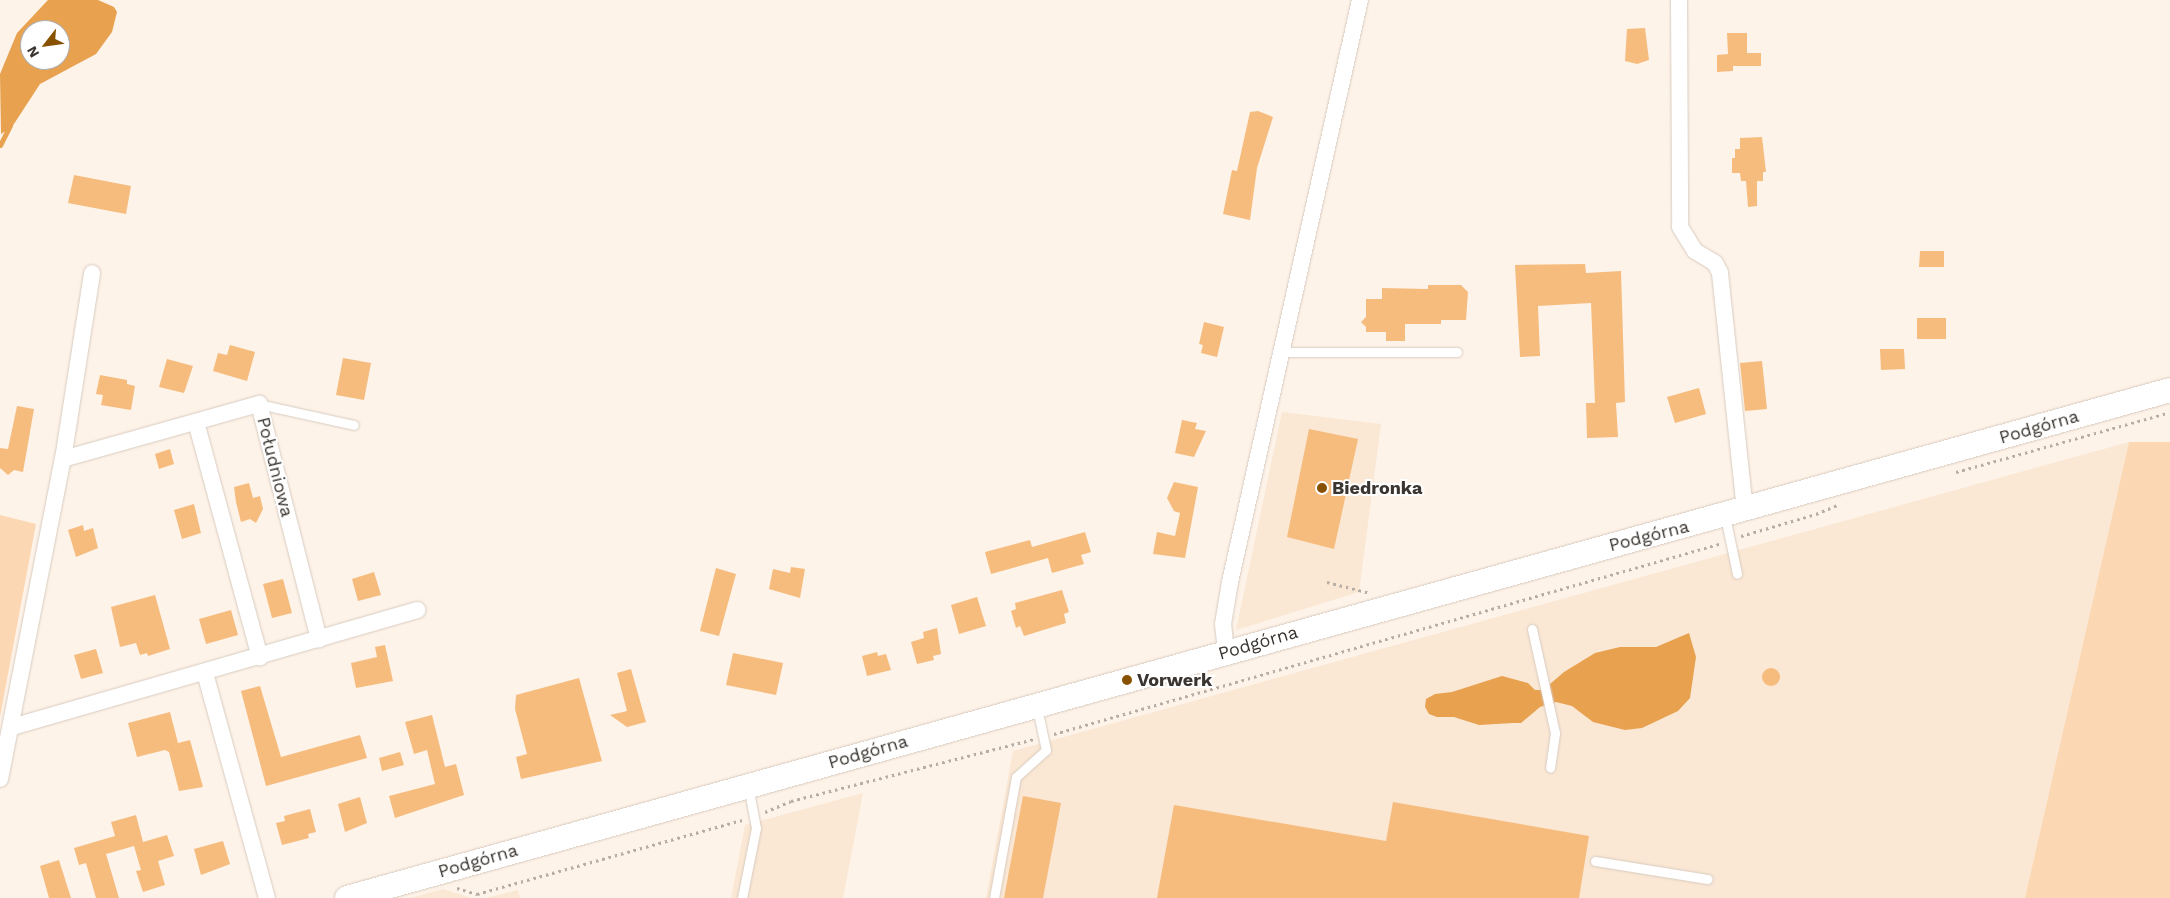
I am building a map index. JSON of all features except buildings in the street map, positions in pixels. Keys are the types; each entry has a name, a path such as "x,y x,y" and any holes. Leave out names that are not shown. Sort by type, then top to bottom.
{"main road":[{"name":"Podgórna","path":"347,898 1527,567 1735,513 2170,390"}],"street":[{"path":"1226,652 1223,637 1230,582 1360,0"},
{"path":"1679,0 1680,227 1695,251 1715,263 1720,273 1735,513"},
{"path":"0,779 12,727 64,459 92,273"},
{"name":"Południowa","path":"64,459 259,404 319,639"},
{"path":"196,422 260,657"},
{"path":"12,727 205,673 417,610"},
{"path":"205,673 267,898"}],"lane":[{"path":"1280,352 1458,352"},
{"path":"259,404 354,425"},
{"path":"1735,513 1730,540 1737,574"},
{"path":"1532,630 1555,732 1550,768"},
{"path":"994,898 1016,776 1046,750 1037,705"},
{"path":"742,898 756,828 748,786"},
{"path":"1595,861 1708,879"}],"path":[{"path":"1949,474 2170,412"},
{"path":"452,886 478,894 714,830 791,802 1043,737 1687,555 1816,514 1844,502"}],"shaded area":[{"path":"48,0 98,0 114,7 117,12 112,32 96,54 70,68 70,20 29,20"},
{"path":"20,30 20,70 66,70 40,84 12,127 1,134 0,74"},
{"path":"1282,412 1381,424 1359,592 1236,630"},
{"path":"2129,442 2025,898 986,898 1013,751"},
{"path":"2129,442 2170,442 2170,898 2025,898"},
{"path":"0,515 36,524 0,717"},
{"path":"1689,633 1696,657 1690,698 1678,711 1642,728 1625,730 1593,722 1572,706 1556,702 1540,707 1521,723 1479,725 1454,717 1437,717 1429,714 1425,707 1426,699 1435,694 1452,692 1502,676 1528,683 1535,690 1543,690 1564,672 1595,653 1620,647 1656,647"},
{"path":"863,793 843,898 731,898 745,825"},
{"path":"443,889 471,898 410,898"},
{"path":"518,890 520,898 486,898"}],"waterway":[{"path":"0,145 10,125"}],"place":[{"name":"Biedronka","path":"1322,488"},
{"name":"Vorwerk","path":"1127,680"}]}
